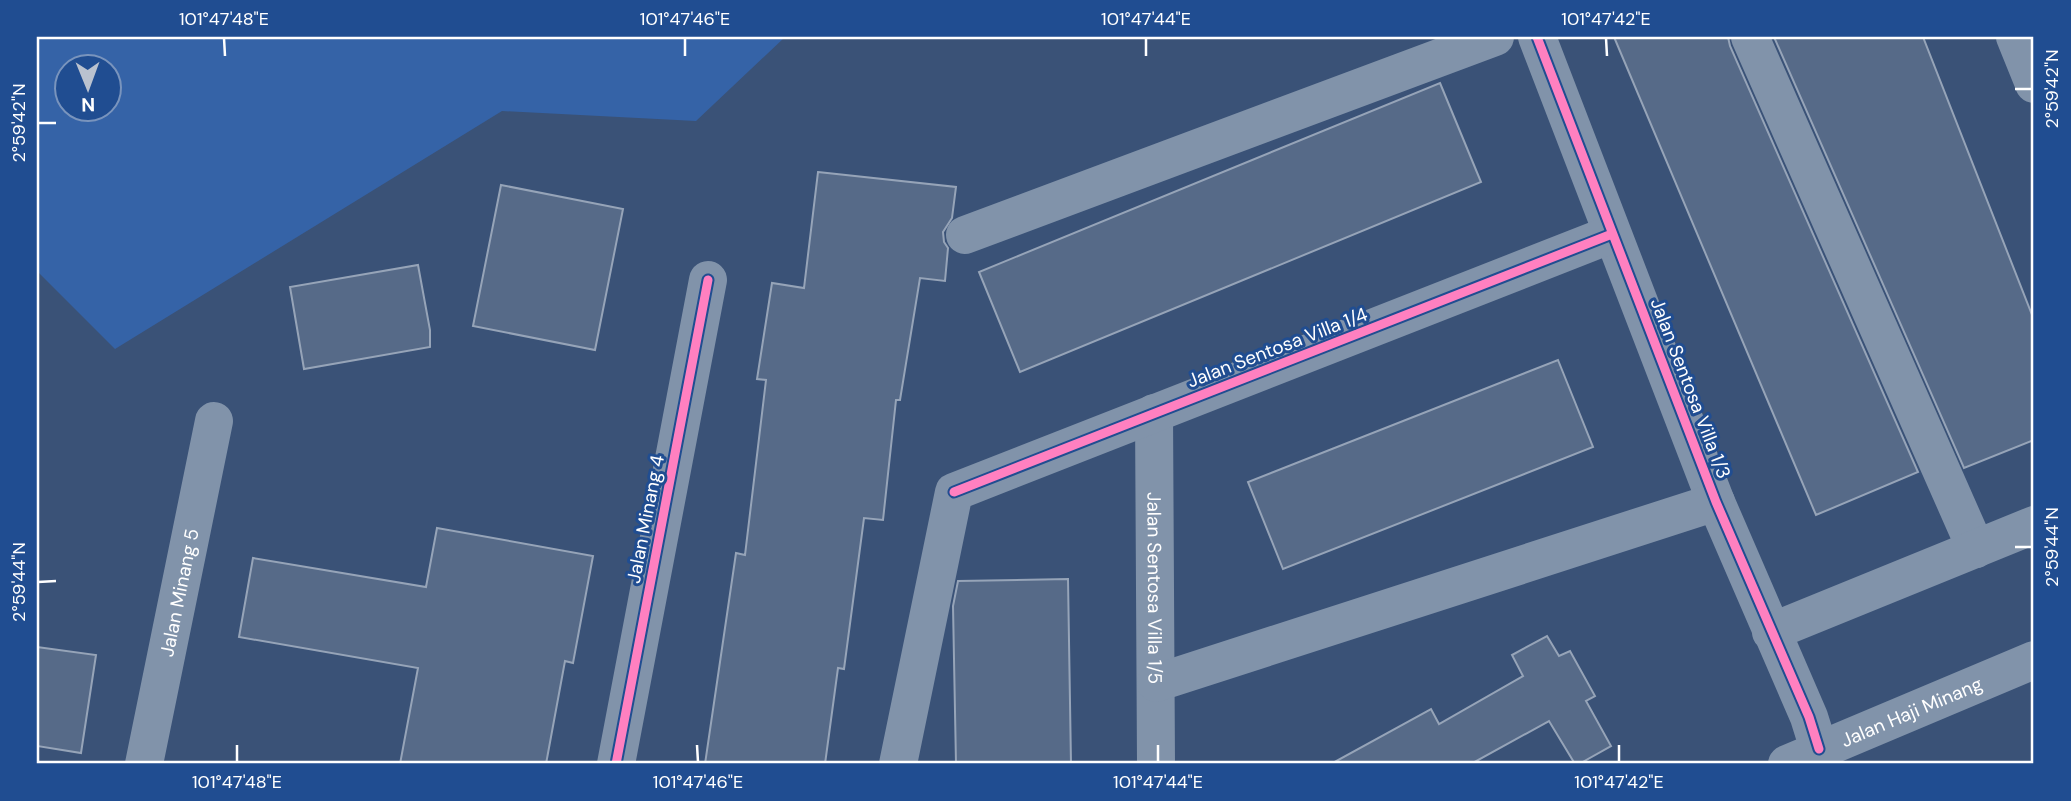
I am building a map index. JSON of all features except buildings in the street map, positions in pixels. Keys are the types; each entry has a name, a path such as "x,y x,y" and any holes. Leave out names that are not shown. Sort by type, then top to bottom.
{"street":[{"path":"965,235 1495,37"},
{"name":"Jalan Sentosa Villa 1/3","path":"1537,37 1716,502 1809,717 1803,757"},
{"path":"1749,37 1976,549"},
{"path":"2015,37 2034,84"},
{"name":"Jalan Sentosa Villa 1/4","path":"898,764 954,492 1612,234"},
{"name":"Jalan Minang 4","path":"616,764 708,280"},
{"name":"Jalan Sentosa Villa 1/5","path":"1154,413 1156,764"},
{"name":"Jalan Minang 5","path":"144,764 214,421"},
{"path":"1156,683 1716,502"},
{"path":"1771,632 2034,525"},
{"name":"Jalan Haji Minang","path":"1803,757 2034,660"}],"shaded area":[{"path":"37,37 785,37 696,121 502,111 115,349 37,271"}],"cycle path":[{"path":"1537,37 1716,502 1809,717 1819,749"},
{"path":"954,492 1612,234"},
{"path":"616,764 708,280"}]}
